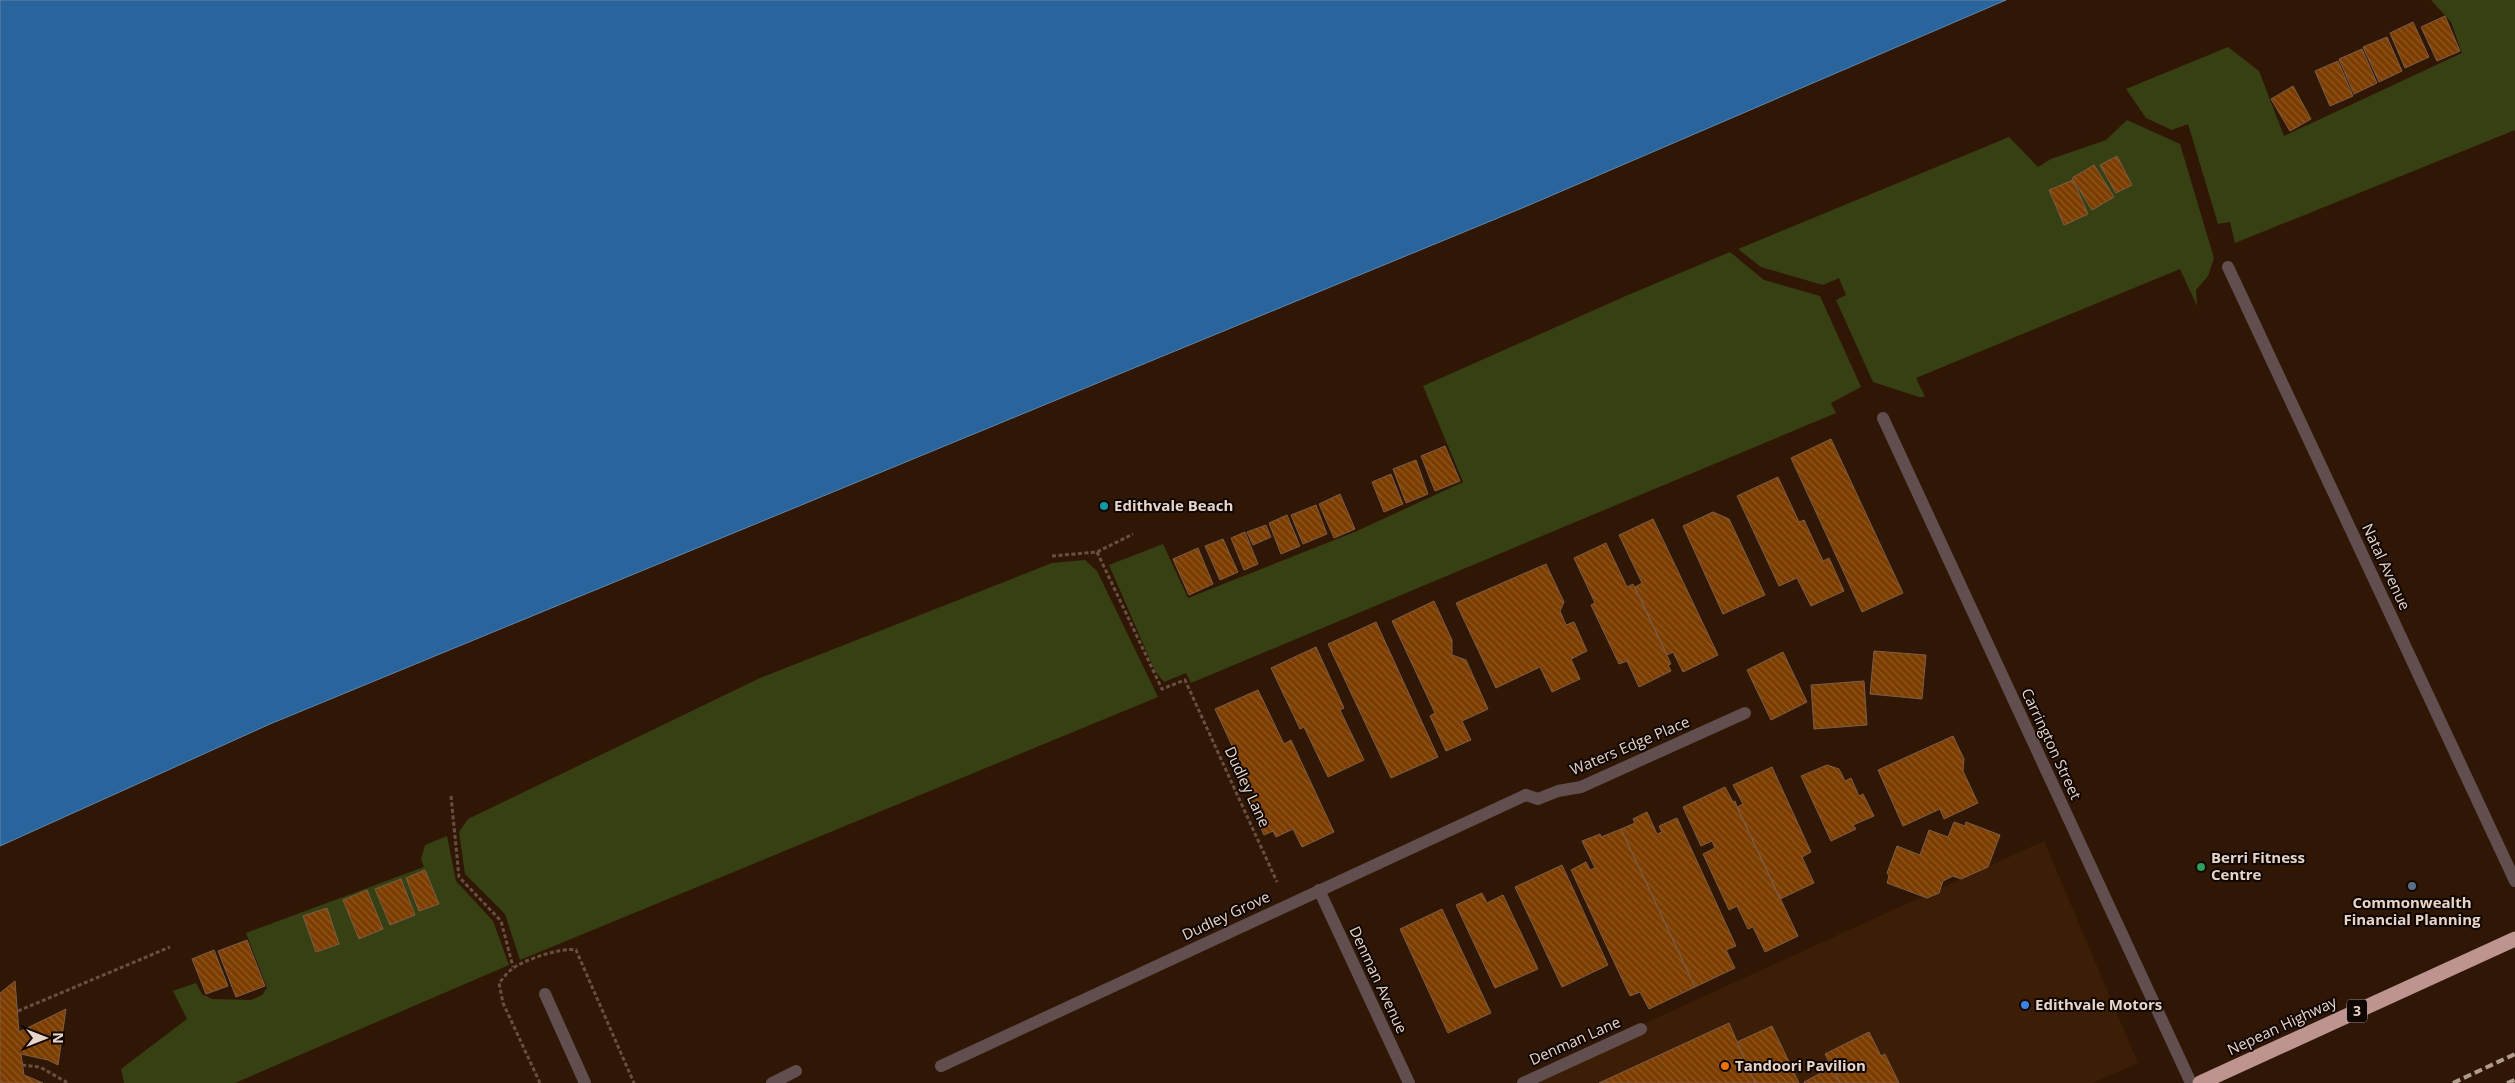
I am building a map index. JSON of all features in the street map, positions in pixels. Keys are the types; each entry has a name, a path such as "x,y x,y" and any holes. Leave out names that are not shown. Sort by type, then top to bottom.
{"highway":[{"name":"Nepean Highway","path":"2200,1083 2515,939"}],"street":[{"name":"Natal Avenue","path":"2228,267 2515,881"},
{"name":"Carrington Street","path":"1883,418 2191,1083"},
{"name":"Waters Edge Place","path":"1526,795 1538,799 1558,791 1581,787 1745,713"},
{"name":"Dudley Grove","path":"941,1066 1526,795"},
{"name":"Denman Avenue","path":"1319,890 1408,1083"},
{"path":"544,994 585,1083"},
{"name":"Denman Lane","path":"1523,1083 1641,1030"},
{"path":"772,1083 796,1070"}],"path":[{"path":"1052,556 1097,552 1133,534"},
{"name":"Dudley Lane","path":"1097,552 1162,689 1185,680 1272,868 1286,906"},
{"path":"451,796 459,877 501,921 513,967"},
{"path":"18,1011 170,947"},
{"path":"22,1065 40,1067 68,1083"}],"shaded area":[{"path":"2044,841 2138,1063 2093,1083 1514,1083"}],"green space":[{"path":"2431,0 2515,0 2515,130 2235,243 2230,222 2218,224 2188,124 2172,130 2146,118 2126,89 2228,47 2259,71 2284,136 2462,53 2451,22"},
{"path":"2127,120 2180,144 2214,258 2208,276 2196,290 2197,306 2180,269 1916,378 1925,397 1919,397 1873,382 1836,300 1846,295 1839,278 1823,285 1761,267 1738,249 2009,137 2038,167 2051,159 2106,140"},
{"path":"1730,252 1764,280 1820,296 1861,387 1831,403 1836,413 1191,683 1186,673 1164,682 1155,671 1109,565 1163,544 1188,598 1357,531 1463,482 1423,386"},
{"path":"1085,560 1097,571 1158,697 520,960 505,914 465,874 459,832 468,819 760,678 1052,563"},
{"path":"447,836 456,881 493,921 509,965 235,1083 124,1083 121,1069 187,1019 173,991 196,983 202,994 212,999 251,1000 262,995 267,988 246,933 424,867 421,859 425,845"}],"water":[{"path":"0,0 2006,0 1527,206 270,724 0,846"}],"building":[{"path":"2445,16 2460,51 2437,61 2421,27"},
{"path":"2413,22 2429,57 2405,68 2390,33"},
{"path":"2387,37 2402,71 2379,82 2363,47"},
{"path":"2362,49 2377,83 2354,94 2339,59"},
{"path":"2338,61 2353,96 2330,106 2315,71"},
{"path":"2293,86 2311,119 2290,131 2271,99"},
{"path":"2117,156 2132,185 2116,193 2100,165"},
{"path":"2094,165 2114,197 2092,210 2072,178"},
{"path":"2073,180 2088,214 2064,225 2049,190"},
{"path":"1831,439 1903,593 1862,612 1791,458"},
{"path":"1445,446 1460,481 1435,491 1421,456"},
{"path":"1416,460 1428,494 1406,503 1393,469"},
{"path":"1391,474 1403,504 1384,512 1372,482"},
{"path":"1778,477 1799,522 1804,520 1823,561 1829,558 1844,591 1811,606 1797,578 1779,586 1737,496"},
{"path":"1340,494 1355,529 1334,538 1319,504"},
{"path":"1316,505 1327,534 1303,544 1291,515"},
{"path":"1713,512 1729,519 1765,595 1723,614 1683,526"},
{"path":"1287,515 1300,546 1281,554 1269,523"},
{"path":"1653,519 1718,655 1683,672 1673,652 1667,655 1635,587 1642,583 1619,535"},
{"path":"1266,525 1271,537 1253,545 1247,532"},
{"path":"1245,532 1258,564 1244,570 1231,538"},
{"path":"1223,539 1238,572 1220,580 1205,546"},
{"path":"1606,543 1627,587 1633,584 1671,664 1668,665 1671,671 1639,687 1627,661 1619,664 1591,605 1595,603 1574,558"},
{"path":"1198,548 1213,584 1189,595 1173,559"},
{"path":"1546,564 1564,602 1560,611 1566,625 1574,622 1587,651 1571,659 1580,679 1552,692 1540,667 1496,688 1456,603"},
{"path":"1434,601 1452,640 1452,655 1466,660 1488,709 1462,721 1471,740 1446,751 1430,716 1435,713 1392,621"},
{"path":"1376,622 1438,757 1391,778 1328,644"},
{"path":"1316,647 1344,708 1340,710 1364,760 1328,777 1304,727 1300,729 1271,668"},
{"path":"1874,651 1926,655 1922,699 1870,694"},
{"path":"1783,652 1807,702 1771,720 1747,670"},
{"path":"1864,681 1867,725 1814,729 1811,685"},
{"path":"1258,690 1284,744 1291,740 1334,832 1302,847 1293,829 1276,837 1273,831 1264,835 1247,798 1255,795 1215,709"},
{"path":"1953,736 1964,759 1963,771 1978,803 1944,819 1940,809 1903,826 1878,770"},
{"path":"1827,765 1839,769 1845,781 1851,778 1859,796 1863,794 1874,816 1853,825 1856,829 1831,841 1801,776"},
{"path":"1772,767 1811,852 1802,857 1814,883 1780,899 1737,807 1743,804 1733,785"},
{"path":"1725,787 1733,802 1735,801 1798,936 1765,952 1753,927 1748,929 1737,906 1729,910 1703,854 1715,848 1712,841 1701,846 1683,807"},
{"path":"1647,812 1657,834 1662,832 1659,826 1677,818 1736,946 1726,950 1735,968 1695,987 1621,829 1635,823 1633,819"},
{"path":"1954,822 1965,826 1966,822 2000,835 1988,867 1961,879 1953,876 1943,881 1939,893 1927,898 1887,883 1889,876 1887,873 1897,846 1920,855 1929,830 1948,837"},
{"path":"1621,829 1695,987 1649,1009 1640,992 1630,996 1571,870 1586,862 1590,870 1595,868 1582,841 1600,834 1601,837"},
{"path":"1562,865 1608,965 1562,987 1515,887"},
{"path":"425,870 439,904 419,911 406,878"},
{"path":"401,879 415,915 390,925 375,889"},
{"path":"367,890 383,929 359,939 343,900"},
{"path":"1482,893 1487,903 1503,895 1538,969 1495,988 1456,905"},
{"path":"327,908 339,944 316,952 303,916"},
{"path":"1442,909 1491,1013 1448,1033 1400,929"},
{"path":"247,940 265,986 236,997 218,951"},
{"path":"214,950 228,986 206,994 192,959"},
{"path":"15,981 19,1032 66,1009 58,1065 48,1060 21,1054 24,1075 43,1083 0,1083 0,993"},
{"path":"1729,1023 1755,1083 1599,1083"},
{"path":"1772,1026 1799,1083 1755,1083 1737,1042"},
{"path":"1869,1032 1881,1056 1885,1054 1899,1083 1840,1083 1825,1054"},
{"path":"1832,1067 1840,1083 1804,1082"}],"railway":[{"path":"2453,1083 2515,1054"},
{"path":"2507,1083 2515,1080"}],"place":[{"name":"Edithvale Beach","path":"1104,506"},
{"name":"Berri Fitness Centre","path":"2201,867"},
{"name":"Commonwealth Financial Planning","path":"2412,886"},
{"name":"Edithvale Motors","path":"2025,1005"},
{"name":"Tandoori Pavilion","path":"1725,1066"}]}
